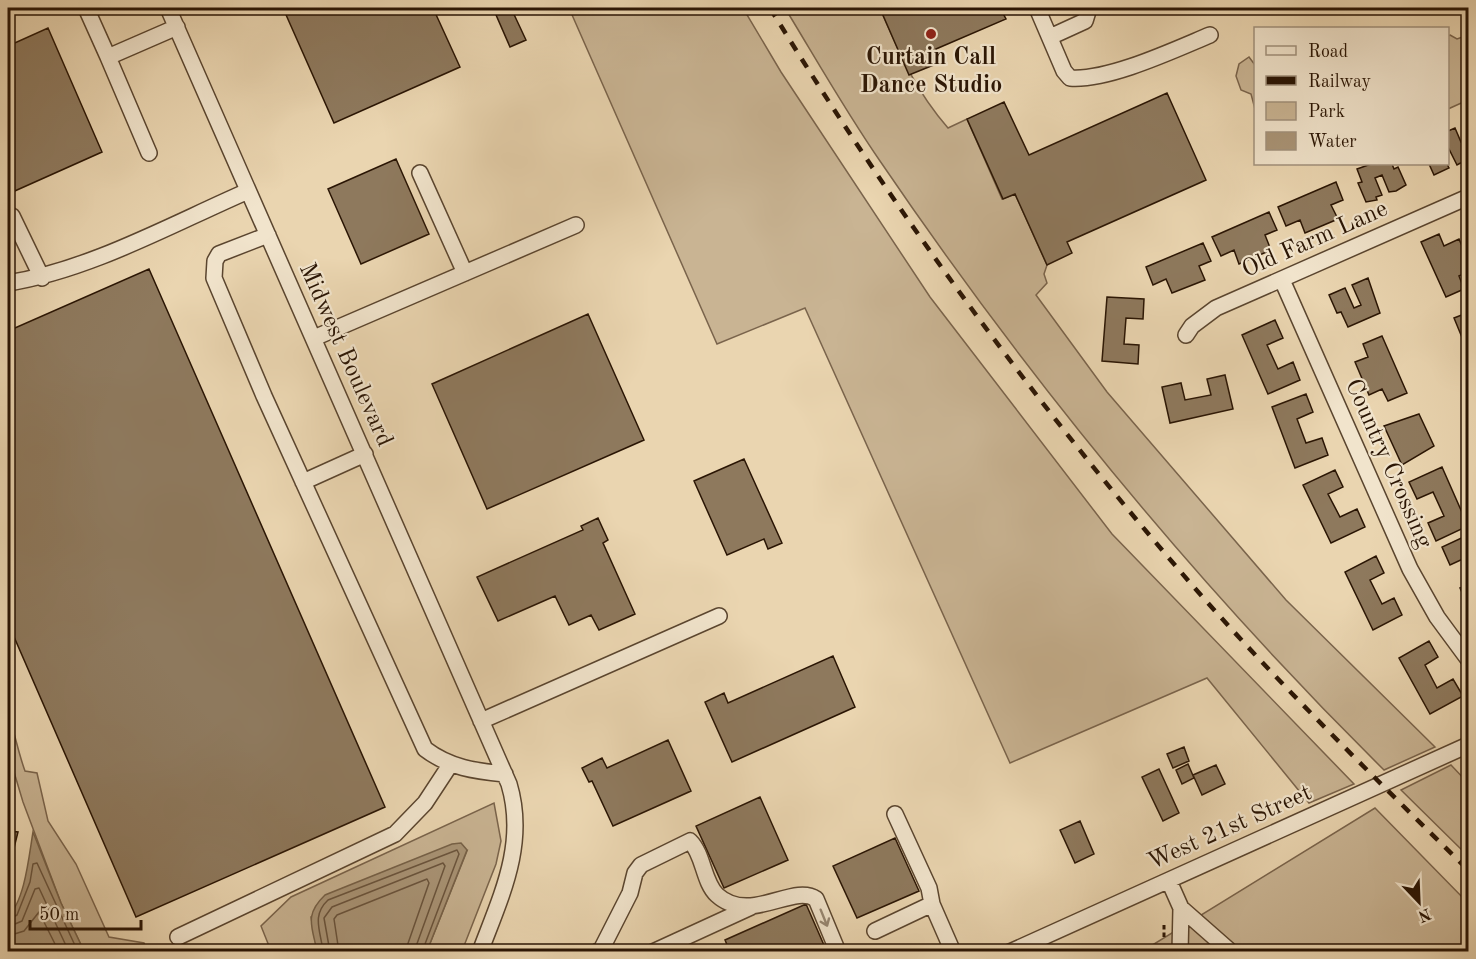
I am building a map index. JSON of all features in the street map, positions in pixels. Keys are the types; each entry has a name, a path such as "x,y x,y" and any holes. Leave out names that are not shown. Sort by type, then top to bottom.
{"street":[{"path":"86,8 149,153"},
{"name":"Midwest Boulevard","path":"168,8 505,774 516,817 514,857 480,951"},
{"path":"1037,8 1064,71 1070,78 1084,79 1150,59 1210,35"},
{"path":"1050,37 1085,21 1089,8"},
{"path":"108,57 177,27"},
{"path":"420,173 465,273"},
{"path":"8,283 42,278 86,262 248,191"},
{"name":"Old Farm Lane","path":"1186,335 1192,326 1216,308 1468,197"},
{"path":"12,216 42,278"},
{"path":"314,338 576,225"},
{"path":"268,235 219,254 214,261 214,278 303,482 426,749 450,765 471,771 505,774"},
{"name":"Country Crossing","path":"1282,280 1410,569 1433,611 1468,659"},
{"path":"303,482 365,454"},
{"path":"481,721 720,616"},
{"name":"West 21st Street","path":"1010,951 1468,745"},
{"path":"178,937 395,834 424,803 450,765"},
{"path":"896,814 929,888 932,904 953,951"},
{"path":"597,951 630,893 635,873 641,865 683,843 692,842 716,894 738,906 750,907"},
{"path":"1169,881 1181,908 1180,951"},
{"path":"653,951 750,907 802,896 816,899 838,951"},
{"path":"875,931 932,904"},
{"path":"1181,908 1231,951"}],"path":[{"path":"1164,925 1164,944"}],"green space":[{"path":"569,8 743,8 781,72 930,297 1112,534 1354,784 1309,803 1207,678 1010,763 805,308 717,344"},
{"path":"785,8 861,8 864,13 882,13 910,73 927,101 948,128 967,119 1002,199 1015,194 1047,265 1044,274 1047,283 1036,295 1107,392 1286,600 1435,747 1384,770 1314,699 1181,553 1055,401 995,322 855,124"},
{"path":"1468,35 1468,100 1449,109 1449,36 1457,39"},
{"path":"1249,57 1254,64 1254,105 1251,94 1241,90 1236,76 1239,64"},
{"path":"8,714 25,771 37,773 48,821 76,864 109,937 144,943 148,951 84,951 61,903 23,802 8,752 10,740"},
{"path":"1451,765 1468,783 1468,856 1401,790"},
{"path":"494,803 501,841 496,864 462,951 427,951 467,851 311,917 317,951 271,951 261,926 291,897"},
{"path":"1375,808 1468,903 1468,951 1141,952"}],"water":[{"path":"33,832 61,903 84,951 8,951 8,916 19,900"},
{"path":"461,843 467,850 427,951 317,951 311,921 314,909 325,895 452,844"}],"building":[{"path":"283,8 433,8 460,67 334,123"},
{"path":"493,8 511,8 526,40 510,47"},
{"name":"Curtain Call Dance Studio","path":"896,8 1000,8 1006,19 936,49 941,62 909,75 882,13"},
{"path":"48,28 102,152 8,194 8,46"},
{"path":"1167,93 1206,180 1067,242 1072,253 1047,265 1015,194 1003,199 967,119 1004,102 1029,155"},
{"path":"1455,128 1461,142 1465,141 1468,149 1468,159 1457,165 1449,149 1449,131"},
{"path":"396,159 429,234 361,264 328,189"},
{"path":"1368,165 1392,165 1394,169 1398,167 1406,185 1389,192 1382,175 1375,178 1382,195 1376,197 1377,200 1366,202 1358,183 1362,182 1357,169"},
{"path":"1429,165 1448,165 1449,168 1434,175"},
{"path":"1336,182 1343,200 1331,205 1338,219 1305,233 1300,220 1286,226 1278,207"},
{"path":"1269,212 1277,230 1265,235 1271,250 1239,264 1234,250 1221,256 1212,237"},
{"path":"1439,234 1444,246 1459,239 1468,260 1468,272 1459,276 1464,289 1446,297 1421,242"},
{"path":"1203,243 1211,261 1199,266 1205,280 1172,293 1166,279 1153,285 1146,267"},
{"path":"149,269 385,807 136,917 8,623 8,331"},
{"path":"1368,278 1380,313 1348,327 1341,312 1337,313 1329,295 1345,288 1354,308 1361,305 1352,285"},
{"path":"1107,297 1144,299 1143,319 1126,318 1124,344 1139,345 1138,364 1102,361"},
{"path":"1468,308 1468,352 1454,318 1467,313 1465,310"},
{"path":"588,314 644,440 487,509 432,384"},
{"path":"1275,320 1283,338 1267,345 1278,369 1293,362 1300,380 1268,394 1242,335"},
{"path":"1382,336 1407,393 1388,401 1382,389 1369,395 1355,362 1368,357 1363,344"},
{"path":"1225,375 1233,409 1170,423 1162,387 1181,383 1185,400 1211,395 1207,379"},
{"path":"1306,394 1313,412 1297,419 1306,443 1322,438 1328,455 1295,468 1272,407"},
{"path":"1419,414 1434,446 1402,465 1384,426"},
{"path":"744,459 782,543 768,549 764,539 727,555 694,481"},
{"path":"1442,467 1468,526 1436,541 1428,523 1444,516 1433,492 1417,499 1409,482"},
{"path":"1335,470 1343,487 1328,494 1340,517 1357,509 1365,527 1331,543 1303,485"},
{"path":"598,518 608,540 603,543 635,614 599,630 591,615 569,625 555,596 498,621 477,577 583,530 581,526"},
{"path":"1468,535 1468,565 1465,558 1450,565 1442,547"},
{"path":"1376,556 1384,573 1370,580 1382,604 1394,598 1402,615 1373,630 1345,572"},
{"path":"1468,585 1468,606 1460,588"},
{"path":"1429,641 1438,657 1425,665 1437,688 1453,679 1463,696 1430,714 1399,658"},
{"path":"833,656 855,707 732,762 705,702 724,693 728,703"},
{"path":"668,740 691,791 613,826 592,781 589,782 582,768 602,758 607,768"},
{"path":"1184,747 1189,761 1173,768 1167,754"},
{"path":"1188,764 1194,778 1182,784 1176,770"},
{"path":"1216,765 1225,784 1202,795 1193,775"},
{"path":"1159,769 1179,813 1163,821 1142,777"},
{"path":"760,797 788,860 724,888 696,826"},
{"path":"1080,821 1094,854 1075,863 1060,830"},
{"path":"8,831 18,832 11,860 8,859"},
{"path":"895,838 919,891 857,918 833,866"},
{"path":"806,904 827,952 730,952 725,940"}],"railway":[{"path":"770,8 911,224 1012,363 1118,498 1245,643 1318,720 1468,870"}],"place":[{"name":"Curtain Call Dance Studio","path":"931,34"}]}
